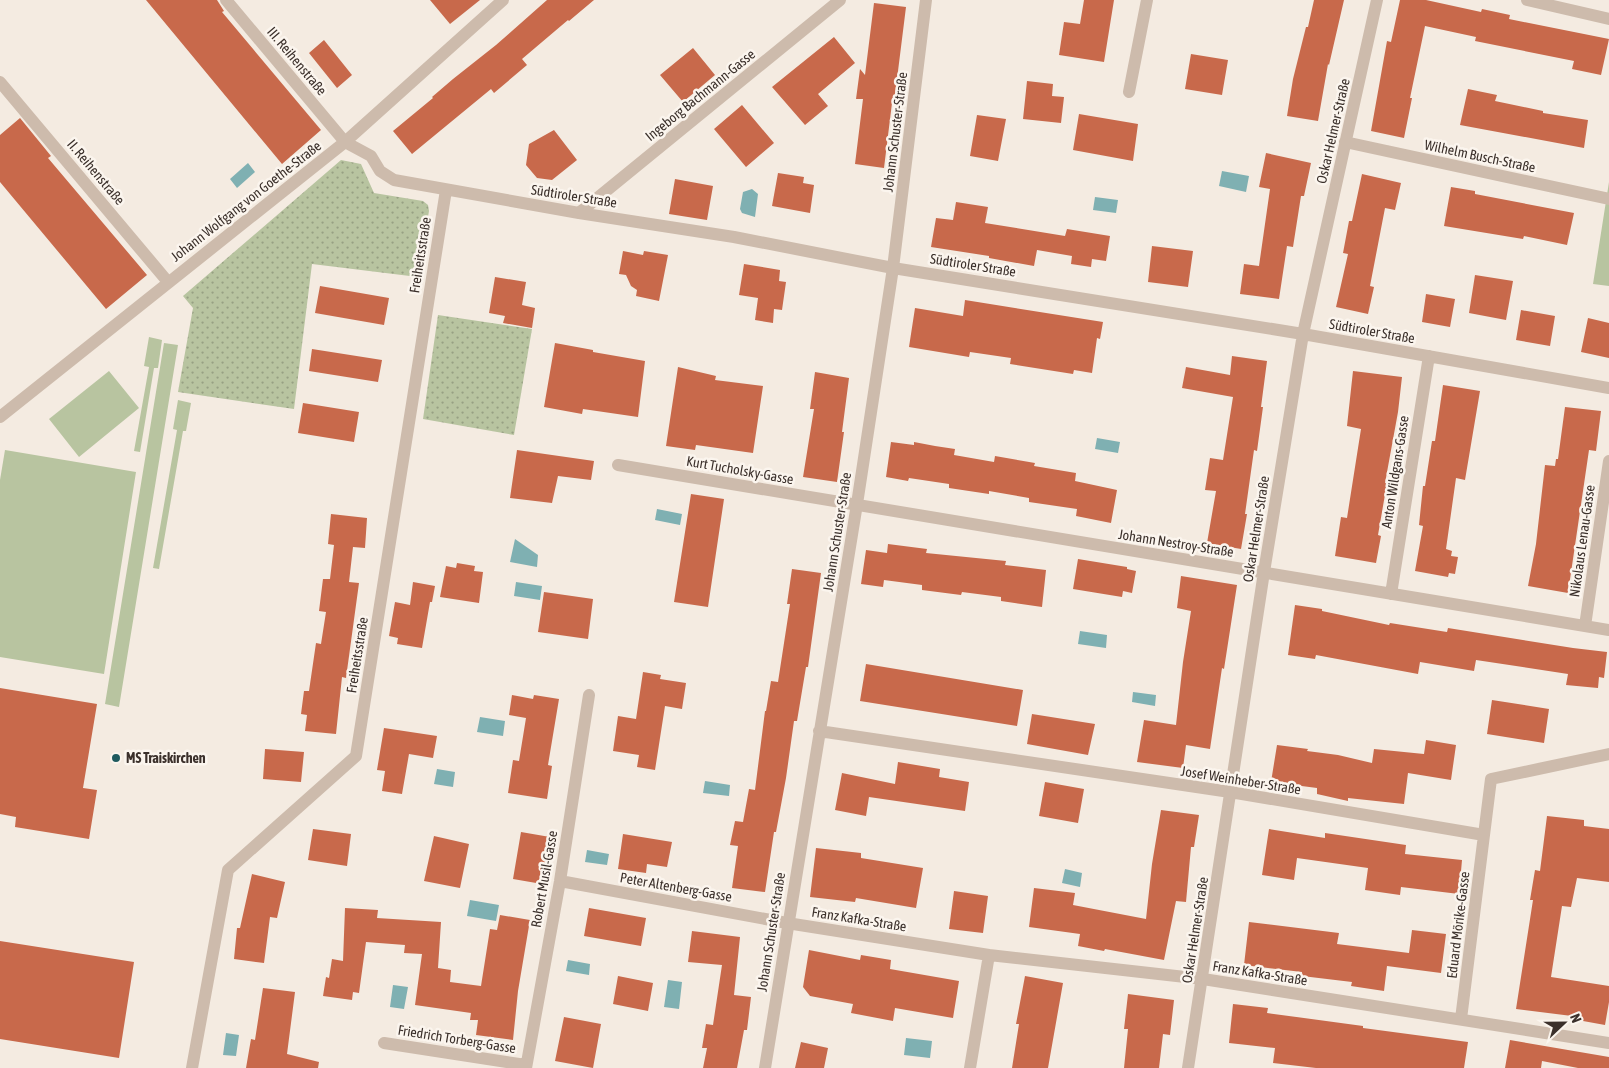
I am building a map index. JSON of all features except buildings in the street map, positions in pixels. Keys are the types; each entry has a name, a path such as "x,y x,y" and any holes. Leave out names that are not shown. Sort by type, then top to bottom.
{"street":[{"name":"III. Reihenstraße","path":"226,0 346,142"},
{"name":"Johann Wolfgang von Goethe-Straße","path":"0,417 346,142 503,0"},
{"name":"Ingeborg Bachmann-Gasse","path":"579,213 840,0"},
{"name":"Johann Schuster-Straße","path":"765,1068 787,923 857,504 893,268 926,0"},
{"path":"1130,92 1147,0"},
{"name":"Oskar Helmer-Straße","path":"1188,1068 1264,572 1303,334 1377,0"},
{"path":"1527,0 1609,19"},
{"name":"II. Reihenstraße","path":"0,82 168,282"},
{"name":"Südtiroler Straße","path":"346,142 371,156 380,171 394,180 579,213 734,237 893,268 1303,334 1609,388"},
{"name":"Wilhelm Busch-Straße","path":"1345,142 1609,199"},
{"name":"Freiheitsstraße","path":"192,1068 228,870 356,756 446,190"},
{"name":"Anton Wildgans-Gasse","path":"1391,594 1429,356"},
{"name":"Nikolaus Lenau-Gasse","path":"1585,626 1609,461"},
{"name":"Kurt Tucholsky-Gasse","path":"618,465 857,504"},
{"name":"Johann Nestroy-Straße","path":"857,504 1609,630"},
{"name":"Robert Musil-Gasse","path":"526,1066 560,881 588,695"},
{"name":"Josef Weinheber-Straße","path":"819,731 1230,792 1484,835"},
{"path":"1484,835 1492,779 1609,754"},
{"name":"Eduard Mörike-Gasse","path":"1461,1019 1484,835"},
{"name":"Peter Altenberg-Gasse","path":"560,881 787,923"},
{"name":"Franz Kafka-Straße","path":"787,923 989,955 1203,979 1609,1043"},
{"path":"970,1068 989,955"},
{"name":"Friedrich Torberg-Gasse","path":"384,1043 526,1066"}],"green space":[{"path":"341,160 361,164 374,193 423,201 428,205 429,211 418,277 312,264 294,409 178,392 193,308 183,296"},
{"path":"1609,182 1609,286 1593,284"},
{"path":"438,315 532,329 514,435 423,419"},
{"path":"149,337 162,340 158,368 154,368 140,452 134,451 149,367 144,366"},
{"path":"164,343 178,345 119,707 105,704"},
{"path":"109,371 139,408 79,457 49,419"},
{"path":"178,400 191,403 186,431 183,431 159,569 153,568 177,430 173,429"},
{"path":"5,450 136,472 104,674 0,657 0,480"}],"water":[{"path":"248,163 255,172 237,188 230,179"},
{"path":"1222,171 1249,176 1246,192 1219,186"},
{"path":"752,189 758,194 755,217 742,213 740,209 743,192"},
{"path":"1095,197 1118,200 1116,213 1093,210"},
{"path":"1097,438 1120,442 1118,453 1095,449"},
{"path":"657,509 682,514 680,525 655,520"},
{"path":"515,539 538,555 537,567 510,562"},
{"path":"516,582 542,586 540,600 514,596"},
{"path":"1080,631 1107,635 1106,648 1078,644"},
{"path":"1133,692 1156,695 1155,706 1132,702"},
{"path":"480,717 505,721 503,736 477,732"},
{"path":"437,769 455,772 453,787 434,784"},
{"path":"705,781 730,785 729,796 703,793"},
{"path":"587,850 609,854 607,865 585,862"},
{"path":"1065,869 1082,873 1080,887 1062,883"},
{"path":"470,900 499,905 496,921 467,916"},
{"path":"568,960 590,964 589,975 566,971"},
{"path":"668,980 682,982 679,1009 664,1007"},
{"path":"393,985 408,987 404,1009 390,1007"},
{"path":"226,1033 239,1035 236,1056 223,1055"},
{"path":"906,1038 932,1041 930,1058 904,1055"}],"place":[{"name":"MS Traiskirchen","path":"116,758"}]}
